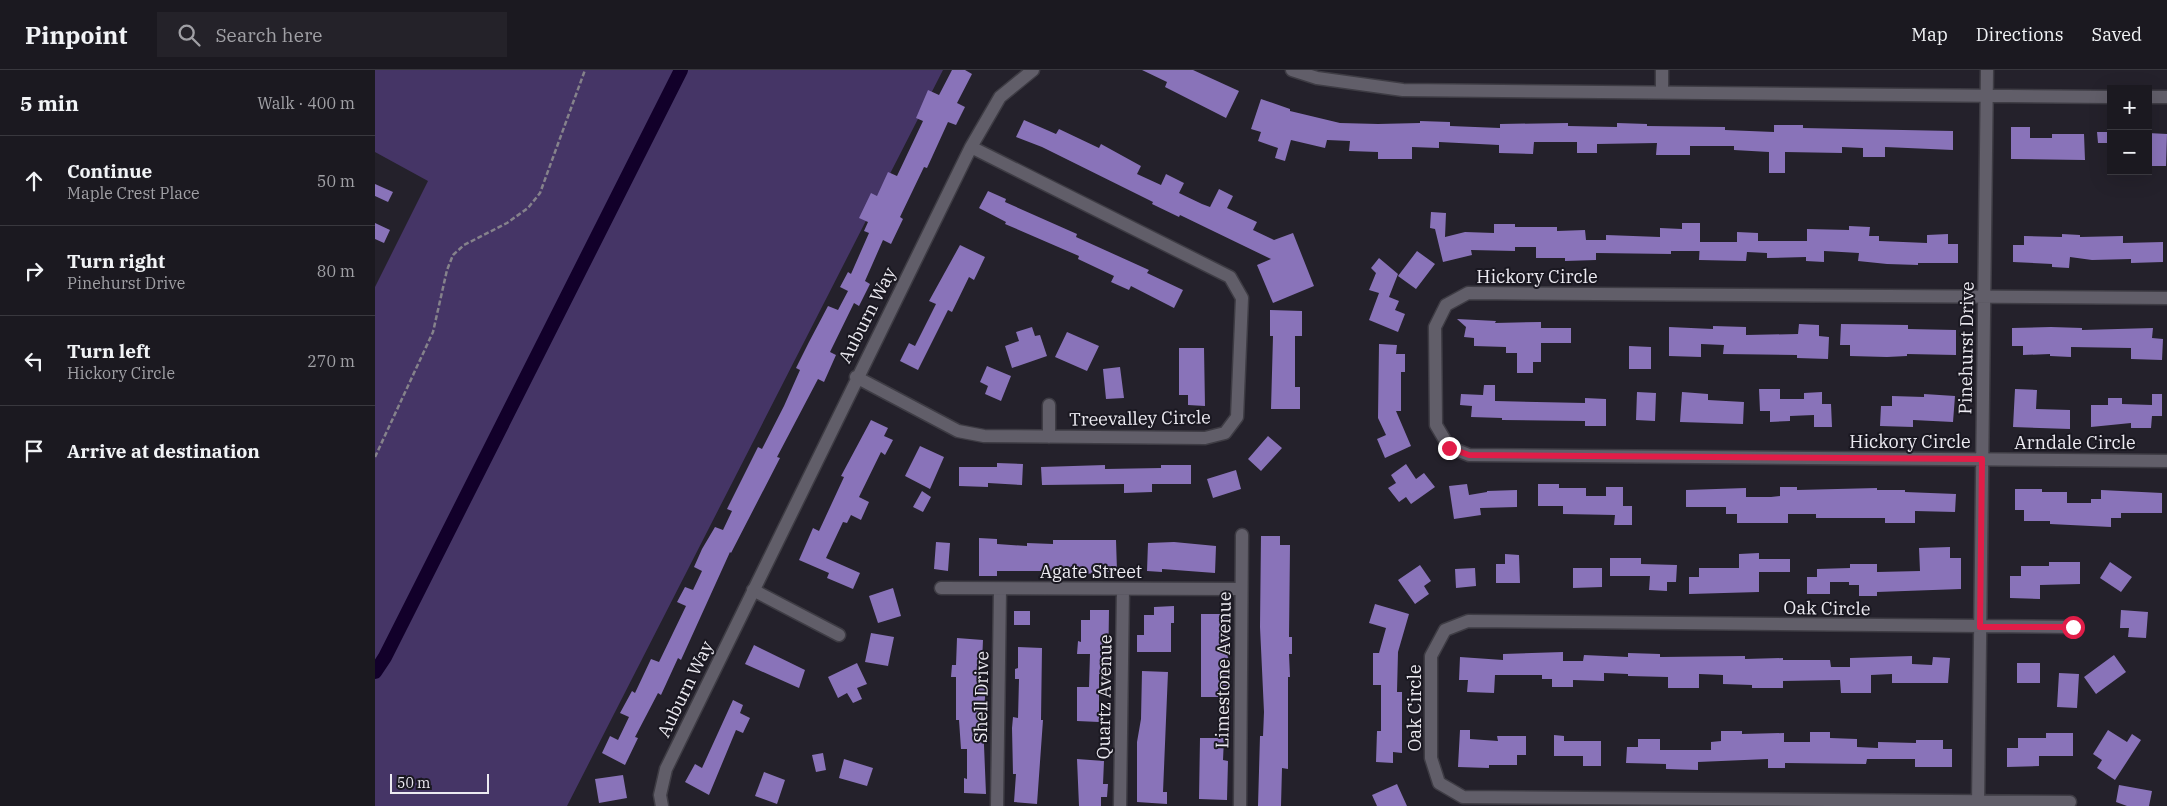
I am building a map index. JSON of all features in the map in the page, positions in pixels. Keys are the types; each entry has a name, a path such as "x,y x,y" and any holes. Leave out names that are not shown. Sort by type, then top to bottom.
{"street":[{"name":"Auburn Way","path":"662,806 661,795 665,770 856,377 971,147 1000,97 1033,70"},
{"path":"1292,70 1317,78 1403,90 2107,97"},
{"path":"1661,92 1662,70"},
{"name":"Pinehurst Drive","path":"1978,804 1987,70"},
{"path":"2152,97 2167,97"},
{"name":"Treevalley Circle","path":"856,377 958,431 984,436 1205,438 1225,433 1237,418 1242,298 1230,277 971,147"},
{"name":"Hickory Circle","path":"1982,459 1469,455 1449,448 1437,425 1435,326 1446,305 1468,293 1984,296"},
{"path":"1984,296 2167,298"},
{"path":"1049,405 1049,436"},
{"name":"Arndale Circle","path":"1982,459 2167,460"},
{"name":"Limestone Avenue","path":"1240,806 1242,535"},
{"name":"Agate Street","path":"941,588 1241,589"},
{"name":"Shell Drive","path":"997,806 1000,588"},
{"name":"Quartz Avenue","path":"1120,806 1123,589"},
{"path":"753,590 839,635"},
{"name":"Oak Circle","path":"2070,802 1978,804 1463,797 1439,783 1431,758 1431,656 1445,630 1468,621 2073,627"}],"path":[{"path":"375,457 439,317 447,270 453,255 464,245 507,223 528,208 540,193 585,70"}],"shaded area":[{"path":"375,70 943,70 567,806 375,806 375,287 428,181 375,152"}],"building":[{"path":"952,70 965,70 972,74 957,103 965,107 956,125 948,122 927,168 924,167 900,217 903,219 891,244 883,240 865,281 870,284 859,306 854,303 830,352 836,355 824,382 818,379 777,457 780,458 730,552 681,660 678,658 661,695 658,693 635,737 638,738 625,765 602,753 610,736 618,740 629,717 620,713 632,691 635,693 651,659 659,662 686,606 677,602 685,587 693,590 702,571 694,567 702,549 715,527 723,530 732,511 727,509 758,447 762,449 784,406 800,370 796,368 828,306 838,310 848,291 840,287 848,272 851,274 869,233 864,231 868,222 859,218 871,193 877,196 888,172 897,176 923,121 916,118 928,90 939,95"},
{"path":"1142,70 1193,70 1239,91 1226,118 1165,87 1167,82"},
{"path":"1261,99 1290,109 1290,111 1340,123 1420,123 1420,121 1450,122 1450,126 1500,128 1500,124 1568,123 1568,126 1617,127 1617,123 1647,124 1647,126 1725,127 1725,130 1774,132 1774,125 1803,125 1803,128 1953,131 1953,150 1885,147 1885,157 1863,157 1863,148 1842,147 1842,153 1785,152 1785,173 1769,173 1769,152 1734,150 1734,146 1690,146 1690,155 1656,155 1657,143 1597,144 1597,153 1577,153 1577,142 1534,142 1533,154 1499,153 1499,145 1439,142 1439,148 1412,147 1412,159 1378,159 1378,152 1349,151 1350,141 1327,140 1325,148 1291,140 1285,161 1275,158 1278,148 1258,141 1261,132 1251,129"},
{"path":"1024,120 1056,134 1059,129 1099,148 1101,144 1141,166 1137,174 1161,185 1166,174 1184,183 1179,193 1210,207 1219,189 1233,196 1227,208 1257,222 1253,230 1274,240 1293,233 1314,286 1273,303 1257,265 1271,259 1180,215 1179,217 1152,204 1153,202 1042,147 1016,137"},
{"path":"2011,127 2030,127 2030,138 2052,138 2052,134 2084,134 2085,160 2011,159"},
{"path":"2097,132 2107,132 2107,143 2098,143"},
{"path":"2152,133 2167,134 2166,166 2152,166"},
{"path":"375,184 393,192 388,202 375,196"},
{"path":"988,191 1006,199 1005,202 1077,234 1076,237 1149,270 1147,273 1183,290 1174,308 1131,286 1129,290 1111,282 1114,276 1078,259 1079,256 1005,224 1006,222 979,208"},
{"path":"1431,212 1446,213 1445,237 1465,232 1494,233 1494,224 1515,224 1515,227 1557,227 1557,231 1585,230 1586,240 1606,240 1606,235 1660,237 1660,228 1682,229 1682,223 1700,223 1700,251 1671,251 1671,254 1596,253 1596,260 1565,261 1565,258 1536,258 1536,247 1515,247 1515,251 1471,250 1472,255 1443,262 1435,229 1430,228"},
{"path":"375,223 390,230 384,243 375,239"},
{"path":"1849,226 1870,227 1869,236 1879,236 1879,241 1927,243 1927,235 1948,234 1948,244 1958,244 1958,263 1887,264 1858,261 1859,253 1824,251 1824,262 1806,261 1806,257 1767,258 1767,253 1747,252 1746,261 1699,260 1700,242 1737,242 1737,232 1758,233 1758,241 1807,241 1807,229 1849,230"},
{"path":"2062,234 2080,235 2080,237 2123,236 2123,243 2163,242 2163,262 2131,263 2131,259 2092,260 2070,257 2069,268 2052,267 2052,264 2013,262 2013,245 2024,245 2024,236 2062,237"},
{"path":"960,245 985,257 974,280 969,277 952,312 948,310 918,370 900,361 909,343 915,346 936,304 929,301"},
{"path":"1417,251 1435,264 1416,289 1398,276"},
{"path":"1379,258 1398,274 1389,297 1399,301 1395,310 1405,314 1398,332 1369,320 1379,293 1369,290 1376,273 1371,268"},
{"path":"1270,310 1302,311 1302,336 1295,336 1295,387 1300,387 1300,409 1271,409 1273,336 1270,336"},
{"path":"1457,319 1496,321 1495,323 1541,322 1541,328 1571,328 1571,343 1541,343 1541,362 1533,362 1533,373 1517,373 1517,353 1506,353 1506,347 1474,346 1474,338 1464,337 1466,327"},
{"path":"1799,324 1819,325 1819,336 1829,337 1828,359 1797,358 1797,355 1723,354 1724,345 1701,344 1701,357 1669,356 1669,327 1713,329 1713,326 1746,327 1746,335 1798,334"},
{"path":"1841,324 1908,325 1908,329 1956,330 1956,355 1850,356 1850,345 1840,345"},
{"path":"1032,327 1035,336 1040,335 1047,356 1012,368 1005,346 1019,341 1016,332"},
{"path":"2012,328 2082,328 2082,330 2153,328 2152,338 2163,339 2162,360 2131,359 2131,348 2071,347 2071,357 2050,356 2050,354 2023,355 2023,346 2012,346"},
{"path":"1067,332 1099,346 1087,371 1055,357"},
{"path":"1379,344 1397,345 1396,354 1405,354 1405,372 1401,372 1401,411 1396,411 1411,446 1385,458 1377,439 1386,435 1378,418"},
{"path":"1629,346 1651,347 1651,369 1629,369"},
{"path":"1179,348 1204,348 1205,406 1188,405 1188,395 1179,395"},
{"path":"987,366 1011,376 1001,401 985,394 988,386 980,382"},
{"path":"1120,367 1124,398 1106,399 1103,369"},
{"path":"1484,385 1495,385 1495,401 1585,403 1585,398 1606,399 1606,426 1585,426 1585,421 1502,420 1502,418 1471,417 1472,406 1460,405 1461,394 1483,395"},
{"path":"1759,389 1780,389 1780,399 1804,399 1804,393 1822,392 1822,404 1831,404 1832,427 1814,427 1814,415 1790,416 1790,421 1770,422 1770,411 1760,411"},
{"path":"2015,389 2037,390 2036,409 2070,410 2070,429 2013,427"},
{"path":"1637,392 1656,393 1655,421 1636,420"},
{"path":"1682,392 1708,394 1708,400 1744,402 1743,424 1680,422"},
{"path":"1924,394 1955,396 1953,422 1913,420 1913,427 1880,426 1881,406 1892,406 1892,396 1924,397"},
{"path":"2152,394 2162,394 2162,416 2152,416 2151,428 2131,428 2131,423 2091,427 2091,405 2108,405 2108,398 2122,398 2122,404 2152,405"},
{"path":"871,420 888,428 884,436 893,440 885,455 881,452 859,497 869,502 861,520 851,515 847,523 843,522 826,558 860,573 853,589 827,578 829,573 799,560 813,528 819,531 844,477 841,476"},
{"path":"1268,436 1282,448 1261,471 1248,459"},
{"path":"920,446 944,457 930,489 905,476"},
{"path":"997,463 1023,464 1022,485 988,483 988,487 959,486 959,467 997,467"},
{"path":"1406,464 1416,479 1424,473 1435,487 1411,504 1406,497 1399,502 1388,488 1396,483 1391,475"},
{"path":"1105,465 1105,469 1161,468 1161,465 1191,465 1191,484 1152,484 1152,492 1124,493 1124,484 1042,485 1041,467"},
{"path":"1236,470 1241,489 1213,498 1207,479"},
{"path":"1467,484 1469,495 1487,491 1517,490 1517,507 1480,508 1481,515 1454,519 1449,486"},
{"path":"1538,484 1559,484 1559,488 1586,488 1586,496 1606,496 1606,487 1623,487 1623,506 1632,506 1632,525 1614,525 1615,515 1563,514 1563,506 1538,506"},
{"path":"1780,487 1797,487 1797,490 1877,488 1877,490 1956,494 1955,512 1915,511 1915,523 1885,523 1885,518 1816,518 1816,514 1788,514 1788,523 1737,523 1737,514 1726,514 1726,507 1686,507 1686,490 1746,488 1746,497 1771,497 1780,496"},
{"path":"2015,489 2042,489 2042,492 2067,492 2067,503 2091,503 2091,499 2101,499 2101,490 2162,493 2162,513 2121,513 2121,518 2111,518 2111,527 2050,524 2050,521 2024,521 2024,510 2015,510"},
{"path":"922,491 931,497 923,512 913,507"},
{"path":"1261,536 1280,536 1280,545 1290,545 1289,637 1292,637 1292,654 1289,654 1290,677 1288,677 1288,769 1282,768 1281,806 1258,806 1260,736 1263,736 1264,712 1260,627"},
{"path":"979,538 997,539 997,544 1027,546 1027,543 1053,544 1053,540 1116,540 1117,571 1075,575 1075,571 997,571 997,576 979,576"},
{"path":"936,542 950,543 948,571 934,569"},
{"path":"1174,542 1216,546 1215,573 1162,569 1162,572 1147,571 1148,543"},
{"path":"1950,547 1950,558 1961,558 1961,589 1877,592 1877,596 1859,596 1859,585 1849,585 1849,582 1830,582 1830,594 1807,594 1807,577 1817,577 1817,569 1850,568 1850,564 1877,564 1877,572 1920,571 1919,548"},
{"path":"1759,553 1759,559 1790,559 1790,572 1759,572 1759,592 1689,594 1689,577 1699,577 1699,568 1739,568 1739,554"},
{"path":"1505,554 1519,555 1520,583 1496,583 1496,564 1505,564"},
{"path":"1610,558 1641,558 1641,564 1677,565 1676,582 1667,582 1667,591 1649,590 1650,576 1610,576"},
{"path":"2049,562 2080,562 2080,584 2040,585 2040,599 2010,598 2010,576 2021,576 2021,566 2049,566"},
{"path":"2110,562 2132,577 2121,592 2100,578"},
{"path":"1420,565 1431,581 1424,586 1429,594 1415,604 1398,580"},
{"path":"1475,568 1476,586 1456,588 1455,569"},
{"path":"1573,568 1602,568 1602,587 1573,588"},
{"path":"893,588 901,616 878,623 869,596"},
{"path":"1375,604 1409,614 1398,652 1397,692 1402,692 1402,753 1393,752 1393,763 1376,762 1377,731 1381,731 1381,685 1373,685 1373,653 1379,653 1386,628 1369,623"},
{"path":"1174,606 1174,623 1171,623 1171,652 1137,652 1137,635 1144,635 1144,615 1154,615 1154,607"},
{"path":"1090,610 1109,610 1108,674 1099,674 1099,722 1077,721 1077,687 1089,687 1090,654 1077,654 1078,641 1081,642 1081,620 1090,620"},
{"path":"2121,610 2148,612 2146,638 2128,637 2129,628 2120,628"},
{"path":"1014,611 1030,611 1030,625 1014,625"},
{"path":"1201,614 1229,614 1228,663 1230,663 1230,676 1227,675 1227,697 1201,697"},
{"path":"871,633 894,637 888,666 865,662"},
{"path":"957,638 983,640 981,685 986,686 983,721 986,794 964,793 964,778 967,779 967,749 961,749 959,720 956,720 956,677 951,677 952,665 956,665"},
{"path":"754,645 805,670 799,688 745,664"},
{"path":"1018,647 1042,648 1041,720 1043,720 1037,804 1014,802 1016,774 1013,774 1012,728 1013,717 1018,718 1019,679 1015,679 1015,669 1018,668"},
{"path":"1563,652 1563,661 1583,661 1584,655 1628,657 1628,653 1660,654 1660,657 1745,656 1745,659 1830,660 1831,667 1850,667 1850,658 1912,656 1912,664 1932,665 1933,657 1950,658 1948,683 1892,683 1892,674 1871,675 1871,693 1841,693 1840,680 1783,681 1783,688 1752,688 1752,685 1723,684 1723,675 1699,674 1699,688 1668,688 1668,677 1628,676 1628,674 1604,673 1604,681 1573,680 1573,687 1552,687 1552,679 1542,679 1542,675 1495,675 1494,693 1467,692 1468,680 1459,680 1460,657 1503,660 1503,654"},
{"path":"2114,655 2126,672 2096,694 2084,677"},
{"path":"857,663 867,684 857,688 862,699 853,703 847,693 838,698 828,677"},
{"path":"2017,663 2040,663 2040,683 2017,683"},
{"path":"1142,671 1168,672 1163,792 1167,792 1167,804 1137,802 1137,742 1141,719"},
{"path":"2059,673 2079,674 2077,708 2057,707"},
{"path":"733,700 743,705 740,713 750,718 743,733 736,730 709,795 685,782 695,764 702,768"},
{"path":"1460,730 1470,730 1470,739 1498,741 1497,736 1526,736 1526,755 1517,755 1517,765 1489,765 1489,768 1458,767"},
{"path":"2108,730 2127,742 2132,734 2141,740 2115,780 2097,768 2102,760 2093,754"},
{"path":"1721,731 1742,731 1742,734 1784,733 1784,742 1810,742 1810,732 1830,732 1830,738 1857,739 1857,747 1878,748 1878,742 1916,743 1916,740 1943,740 1943,749 1952,749 1952,767 1915,767 1915,759 1867,759 1866,764 1785,763 1785,768 1768,768 1768,759 1698,762 1698,770 1666,769 1666,764 1626,763 1627,747 1638,747 1638,739 1660,739 1660,750 1711,750 1711,742 1721,741"},
{"path":"2046,733 2073,733 2073,756 2039,756 2039,766 2007,767 2007,748 2018,748 2018,738 2046,738"},
{"path":"1554,735 1564,736 1564,741 1601,741 1601,766 1583,766 1583,756 1554,756"},
{"path":"1200,738 1224,738 1223,760 1228,761 1227,800 1199,799"},
{"path":"823,753 826,770 816,772 812,755"},
{"path":"844,759 873,768 867,786 839,778"},
{"path":"1077,759 1104,761 1103,784 1108,784 1107,797 1101,797 1101,806 1079,806"},
{"path":"764,772 785,780 777,804 755,796"},
{"path":"623,775 627,798 599,803 595,779"},
{"path":"1397,784 1407,806 1377,806 1372,795"},
{"path":"2119,785 2152,791 2149,806 2127,806 2116,802"}],"waterway":[{"path":"375,672 385,657 681,70"}],"route":[{"path":"1449,448 1469,455 1982,459 1980,627 2073,627"}]}
